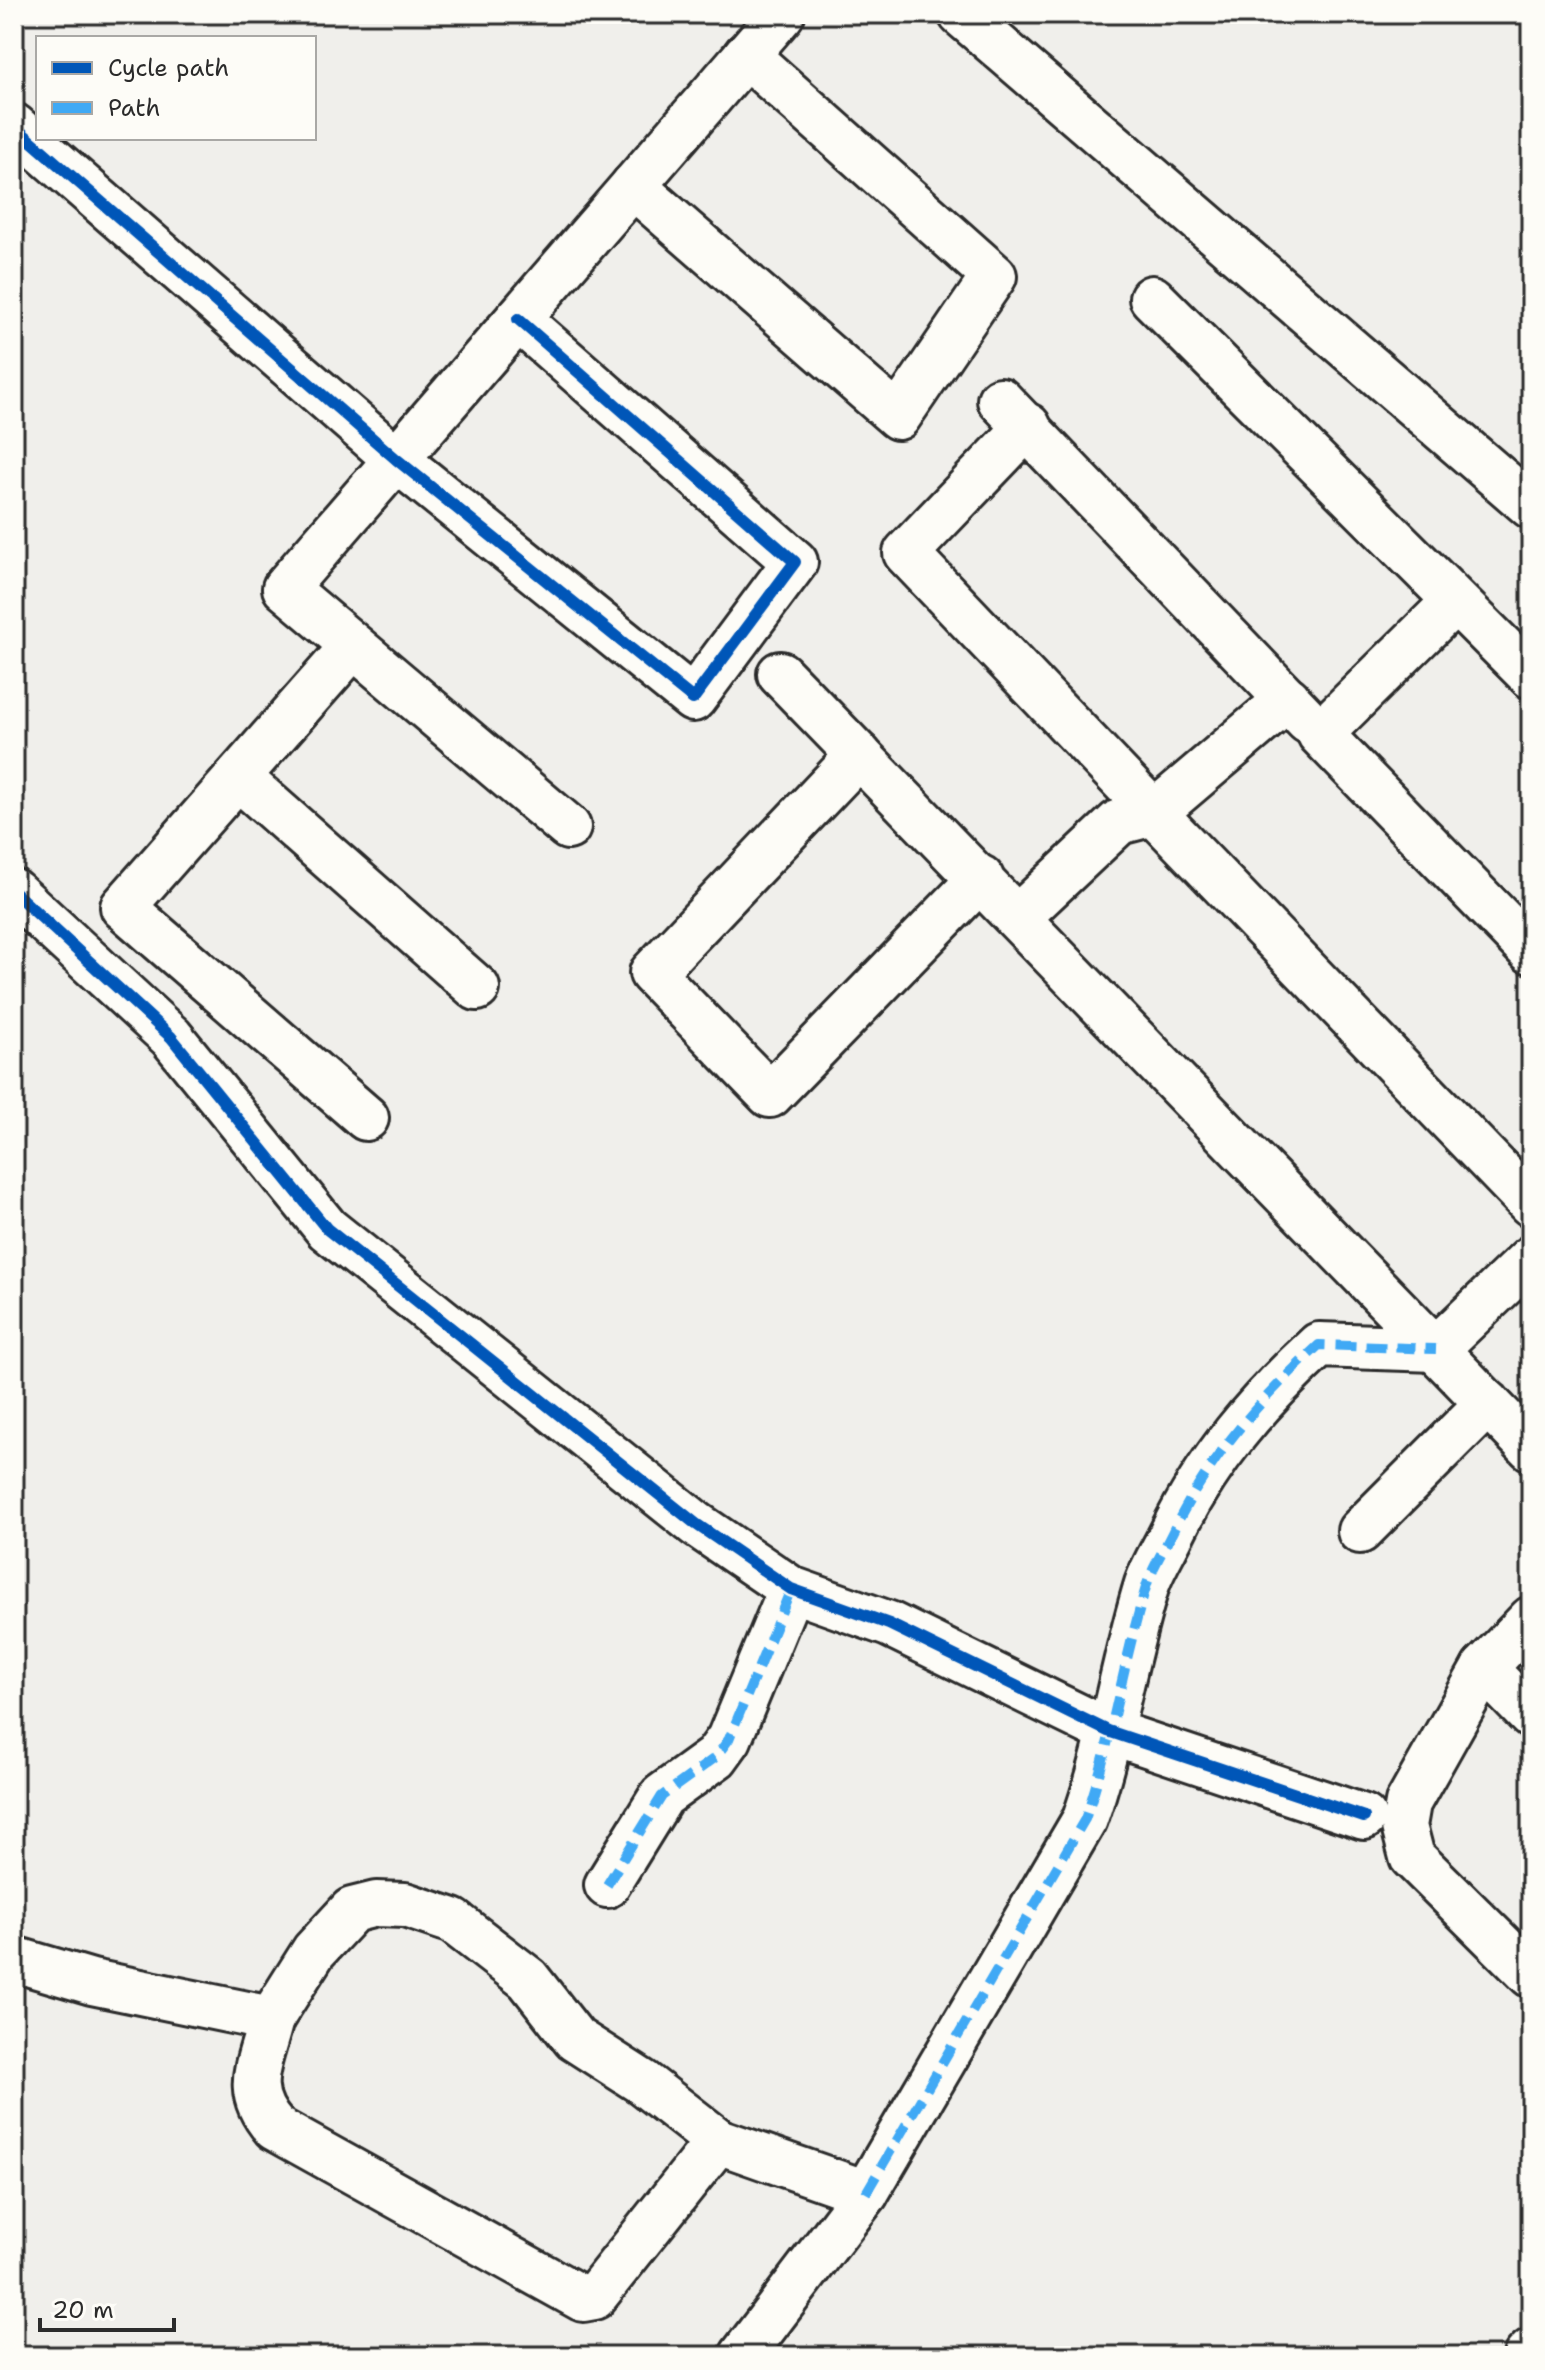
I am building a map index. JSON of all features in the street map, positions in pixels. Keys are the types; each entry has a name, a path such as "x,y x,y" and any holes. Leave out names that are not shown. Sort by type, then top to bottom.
{"street":[{"path":"568,827 285,588 782,14"},
{"path":"961,14 1531,506"},
{"path":"633,186 898,417 994,276 746,55"},
{"path":"14,126 396,459 693,699 795,562 518,319"},
{"path":"1152,298 1531,676"},
{"path":"1531,951 1014,413 906,553 1531,1204"},
{"path":"1320,734 1454,602"},
{"path":"353,646 123,907 366,1118"},
{"path":"780,674 1531,1448"},
{"path":"1018,917 1119,822 1154,813 1288,699"},
{"path":"859,755 652,973 770,1095 981,878"},
{"path":"238,777 477,988"},
{"path":"14,892 171,1037 327,1229 696,1524 791,1589 889,1624 1108,1731 1364,1817"},
{"path":"742,2356 866,2193 1085,1819 1099,1780 1108,1731 1148,1581 1184,1507 1220,1449 1264,1396 1319,1345 1436,1349 1531,1258"},
{"path":"1360,1531 1488,1403"},
{"path":"607,1885 662,1796 716,1757 729,1739 791,1589"},
{"path":"1531,1619 1484,1668 1408,1803 1404,1826 1412,1857 1531,1975"},
{"path":"1484,1668 1531,1716"},
{"path":"718,2141 594,2297 583,2299 275,2128 259,2109 254,2089 271,2019 314,1951 352,1910 376,1904 405,1905 453,1921 528,1979 575,2039 642,2082 718,2141 866,2193"},
{"path":"14,1959 92,1982 271,2019"},
{"path":"1526,2356 1531,2351"}],"marked path":[{"path":"866,2193 1085,1819 1103,1761 1147,1584 1201,1481 1255,1410 1319,1345 1436,1349"},
{"path":"607,1885 662,1796 716,1757 729,1739 791,1589"}],"cycle path":[{"path":"14,126 396,459 693,699 795,562 518,319"},
{"path":"14,892 171,1037 327,1229 696,1524 791,1589 889,1624 1108,1731 1364,1817"}]}
